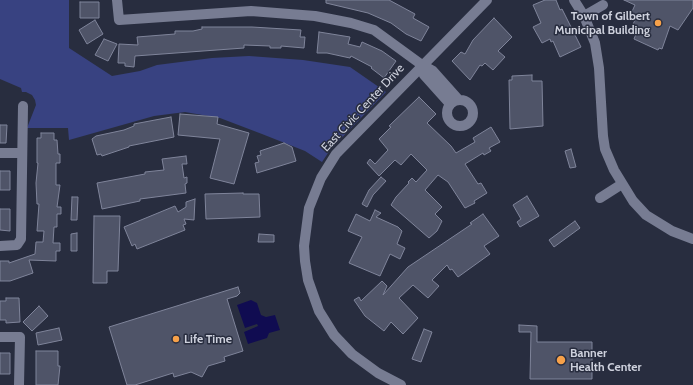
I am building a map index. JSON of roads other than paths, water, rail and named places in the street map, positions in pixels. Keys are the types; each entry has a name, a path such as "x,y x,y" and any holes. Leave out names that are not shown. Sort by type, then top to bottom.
{"street":[{"path":"117,0 120,20 251,12 315,16 351,23 374,30 422,65 424,75 454,102"},
{"name":"East Civic Center Drive","path":"401,385 365,364 352,354 334,335 319,311 308,280 304,246 309,208 321,178 330,162 422,65 487,0"},
{"path":"574,0 584,16 598,55 605,149 614,170 633,201 646,215 672,231 693,239"},
{"path":"584,16 603,5"},
{"path":"0,246 17,245 21,239 23,106"},
{"path":"0,153 22,153"},
{"path":"600,198 622,184"},
{"path":"0,337 20,337 19,385"}],"place":[{"name":"Town of Gilbert Municipal Building","path":"658,23"},
{"name":"Life Time","path":"176,339"},
{"name":"Banner Health Center","path":"561,360"}]}
